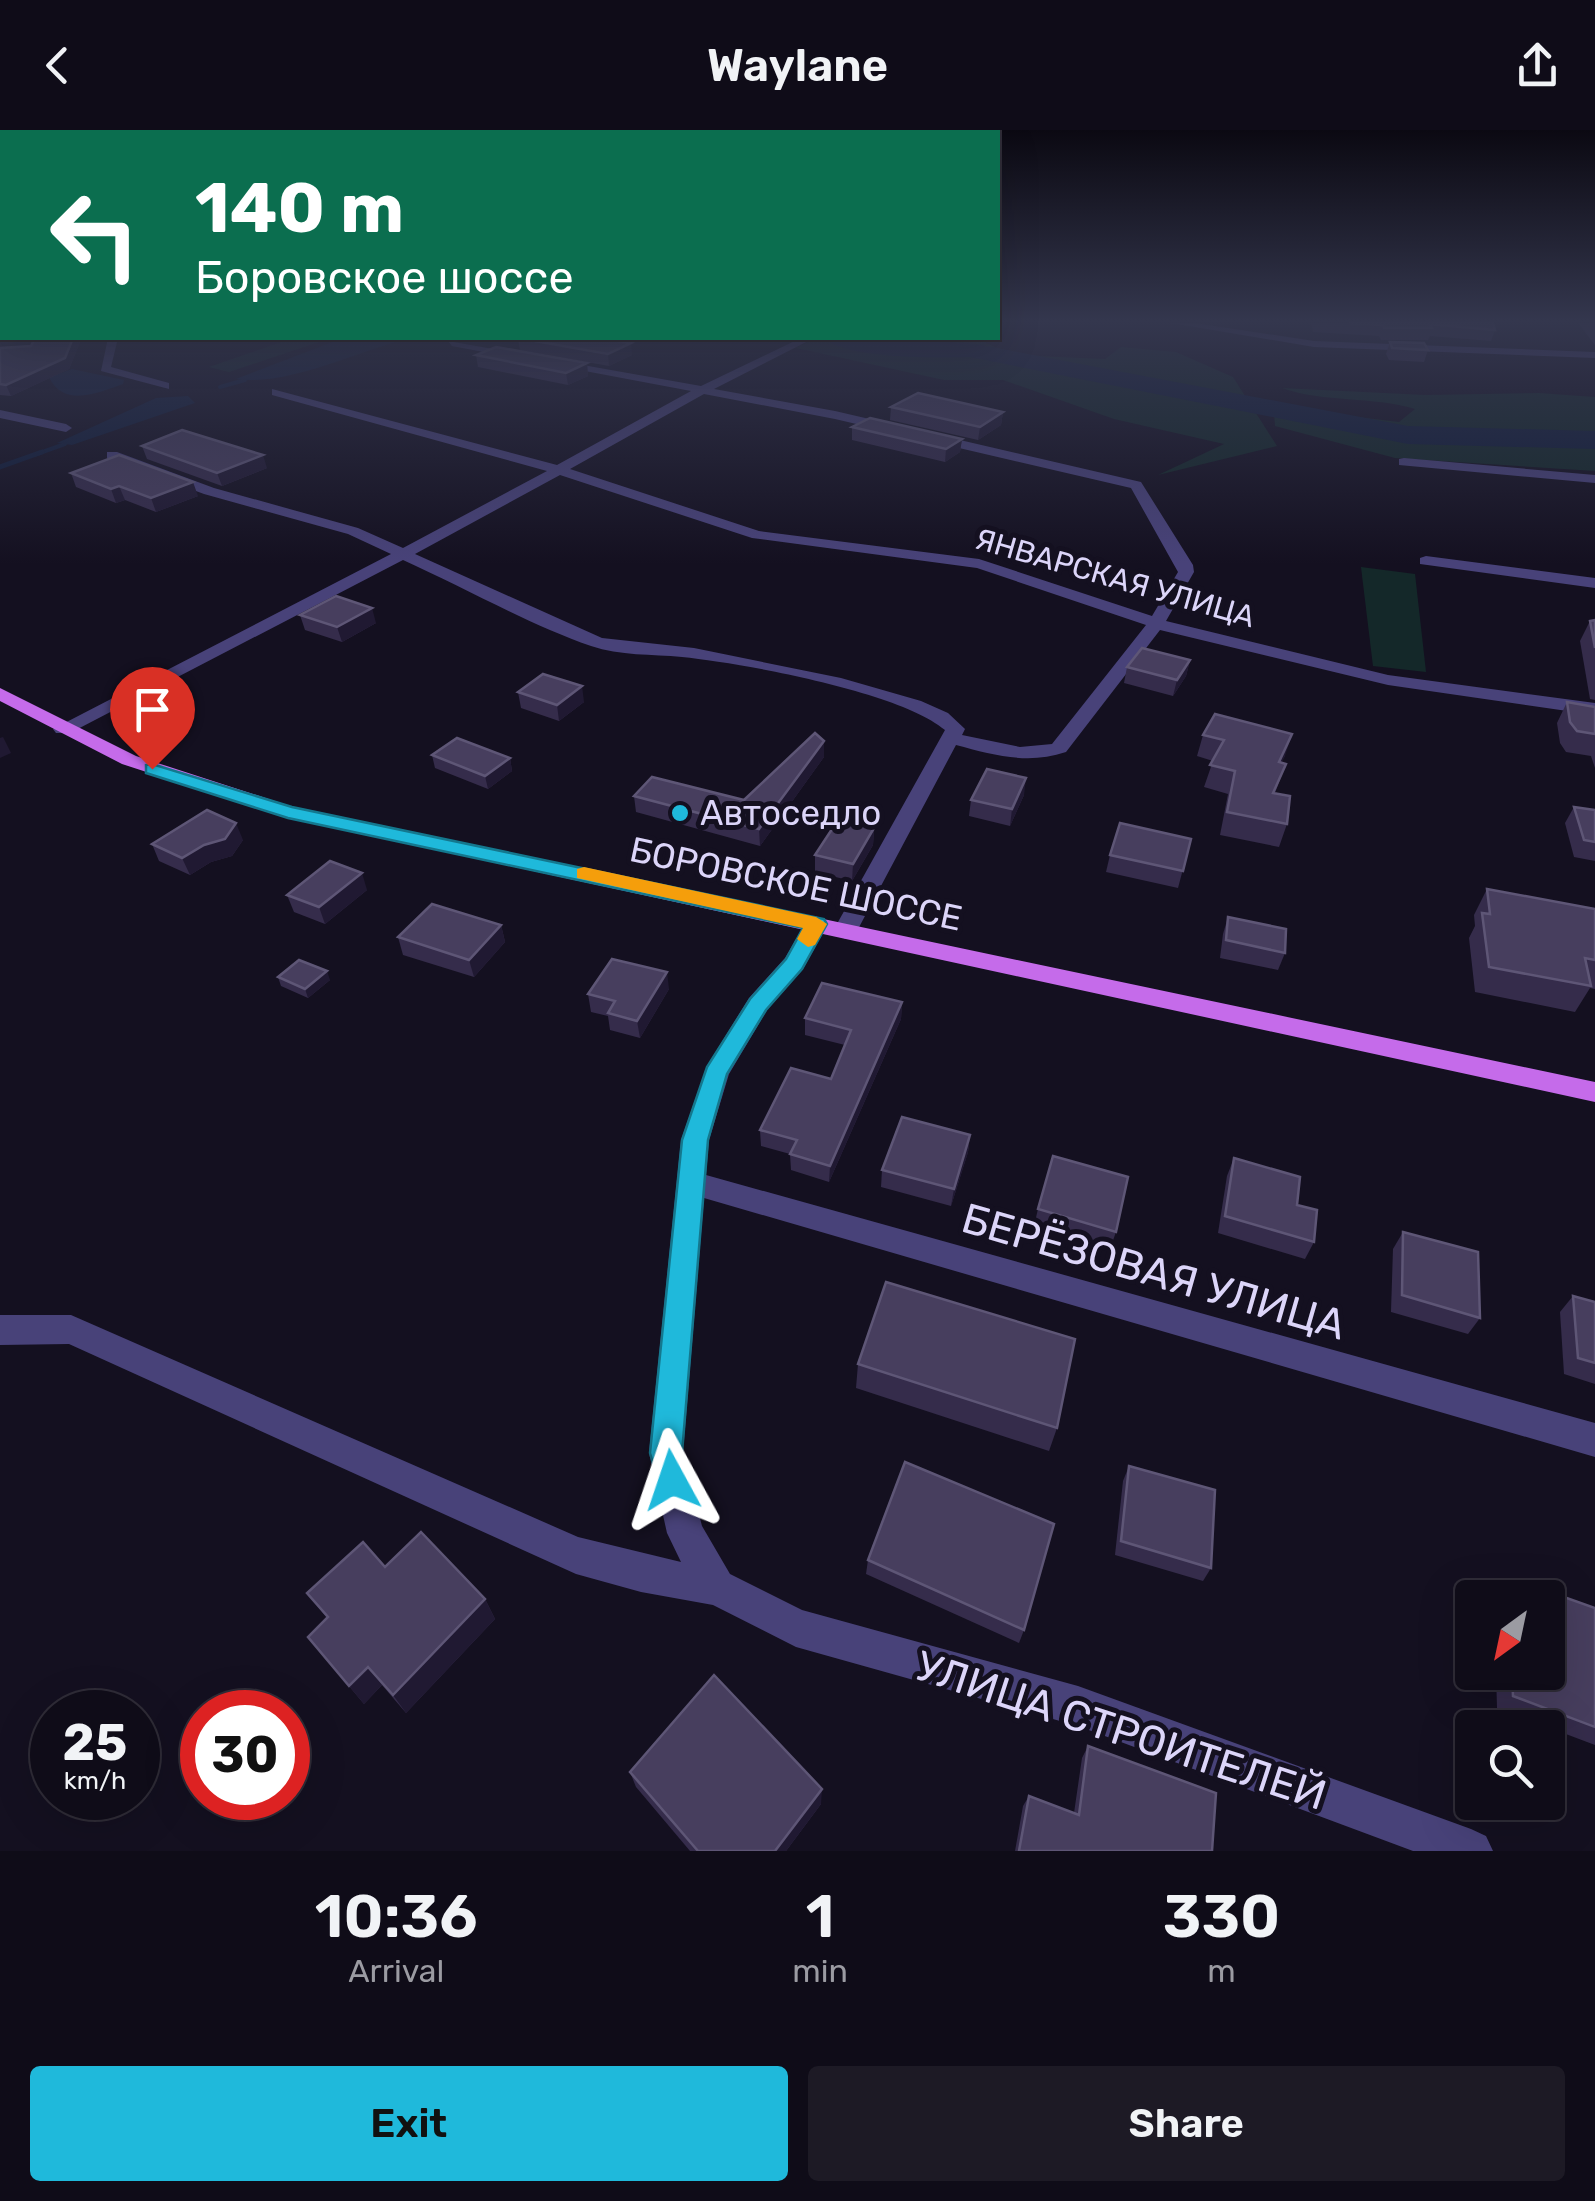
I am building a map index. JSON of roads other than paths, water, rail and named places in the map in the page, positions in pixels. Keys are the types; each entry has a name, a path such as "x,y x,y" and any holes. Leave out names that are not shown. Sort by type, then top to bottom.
{"main road":[{"name":"БОРОВСКОЕ ШОССЕ","path":"0,694 63,729 152,769 288,812 1595,1092"}],"street":[{"name":"ЯНВАРСКАЯ УЛИЦА","path":"317,403 558,469 743,531 978,564 1157,622 1367,676 1595,708"},
{"path":"63,729 679,403"},
{"path":"765,403 932,436 1136,485 1186,565 1186,572 1157,622 1059,748 1043,754 1019,752 952,733"},
{"path":"0,414 66,428"},
{"path":"112,456 209,492 353,531 399,554 444,569 596,642 635,651 690,652 842,685 935,712 946,717 952,733"},
{"path":"1404,462 1595,479"},
{"path":"1426,561 1595,583"},
{"path":"717,1586 685,1533 666,1453 695,1140 716,1073 758,1004 830,927 952,733"},
{"name":"БЕРЁЗОВАЯ УЛИЦА","path":"690,1182 1595,1440"},
{"path":"0,1330 70,1328 576,1555 641,1573 717,1586"},
{"name":"УЛИЦА СТРОИТЕЛЕЙ","path":"717,1586 796,1628 1078,1706 1470,1851"}],"water":[{"path":"144,403 194,403 72,445 57,443"}],"waterway":[{"path":"1245,403 1408,435 1595,440"},
{"path":"34,455 65,444"},
{"path":"0,467 42,452"}],"place":[{"name":"Автоседло","path":"680,813"}]}
